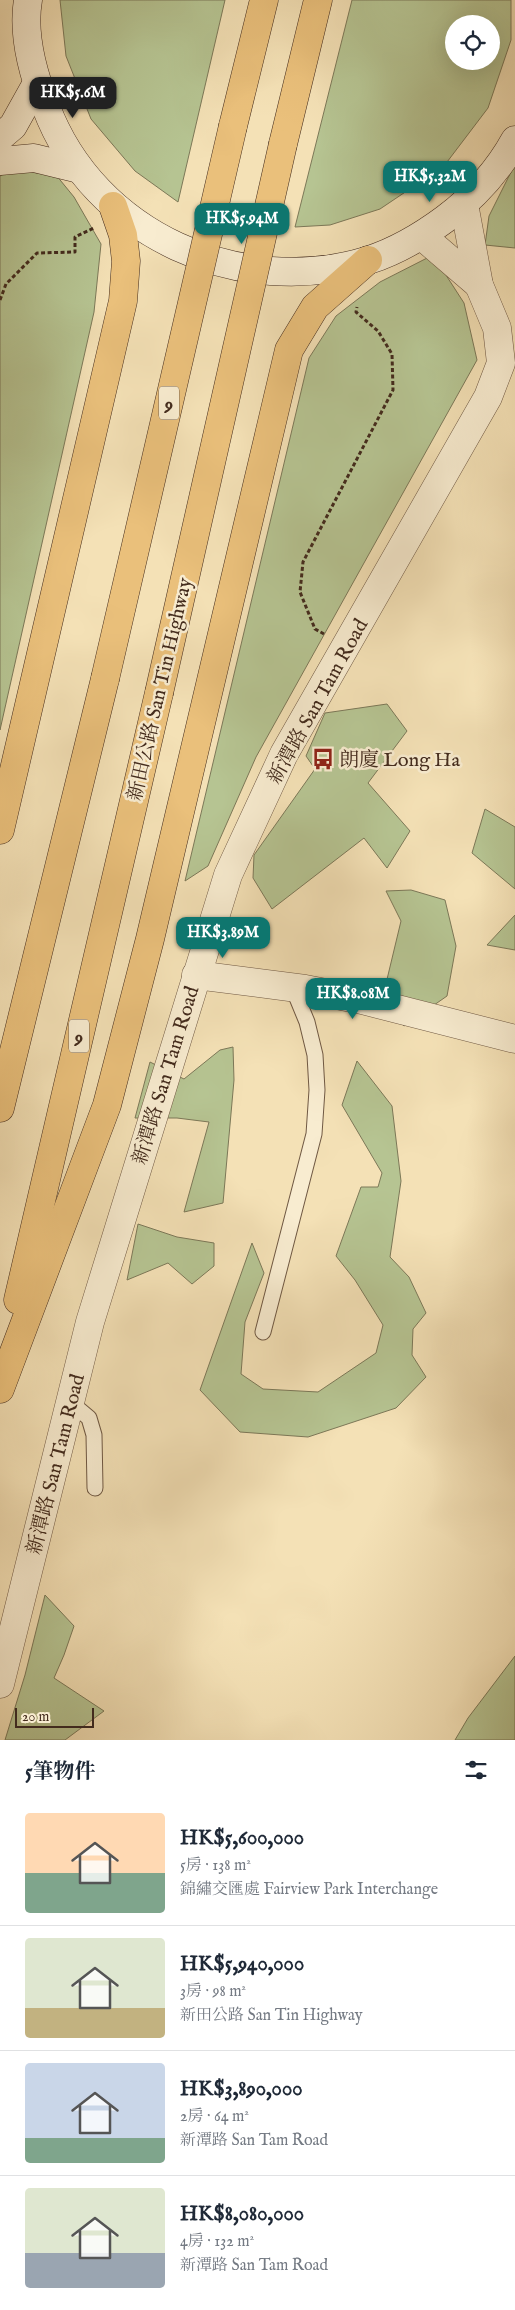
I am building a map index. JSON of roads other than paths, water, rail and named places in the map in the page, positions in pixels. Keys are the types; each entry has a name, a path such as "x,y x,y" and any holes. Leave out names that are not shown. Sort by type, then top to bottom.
{"highway":[{"name":"9","path":"0,1108 105,680 264,0"},
{"name":"新田公路 San Tin Highway","path":"0,1378 159,693 283,144 318,0"},
{"path":"0,830 122,301 126,261 123,235 113,206"},
{"path":"0,1389 107,1104 150,939 289,350 315,306 368,260"}],"street":[{"path":"25,3 30,52 36,83 54,128 79,169 113,206 145,230 190,254 255,270 310,272 368,260 422,236 464,204 487,181 515,140"},
{"path":"0,137 13,126 36,83"},
{"path":"0,161 34,158 79,169"},
{"name":"新潭路 San Tam Road","path":"0,1684 90,1322 228,875 284,754 488,397 501,362 497,328 479,285 464,204"},
{"name":"新潭路 San Tam Road","path":"422,236 479,285"},
{"path":"196,975 293,988 362,1000 515,1039"}],"lane":[{"path":"263,1332 314,1134 317,1090 315,1055 307,1022 293,988"},
{"path":"70,1402 89,1418 94,1435 96,1488"}],"place":[{"name":"朗廈 Long Ha","path":"323,759"}]}
